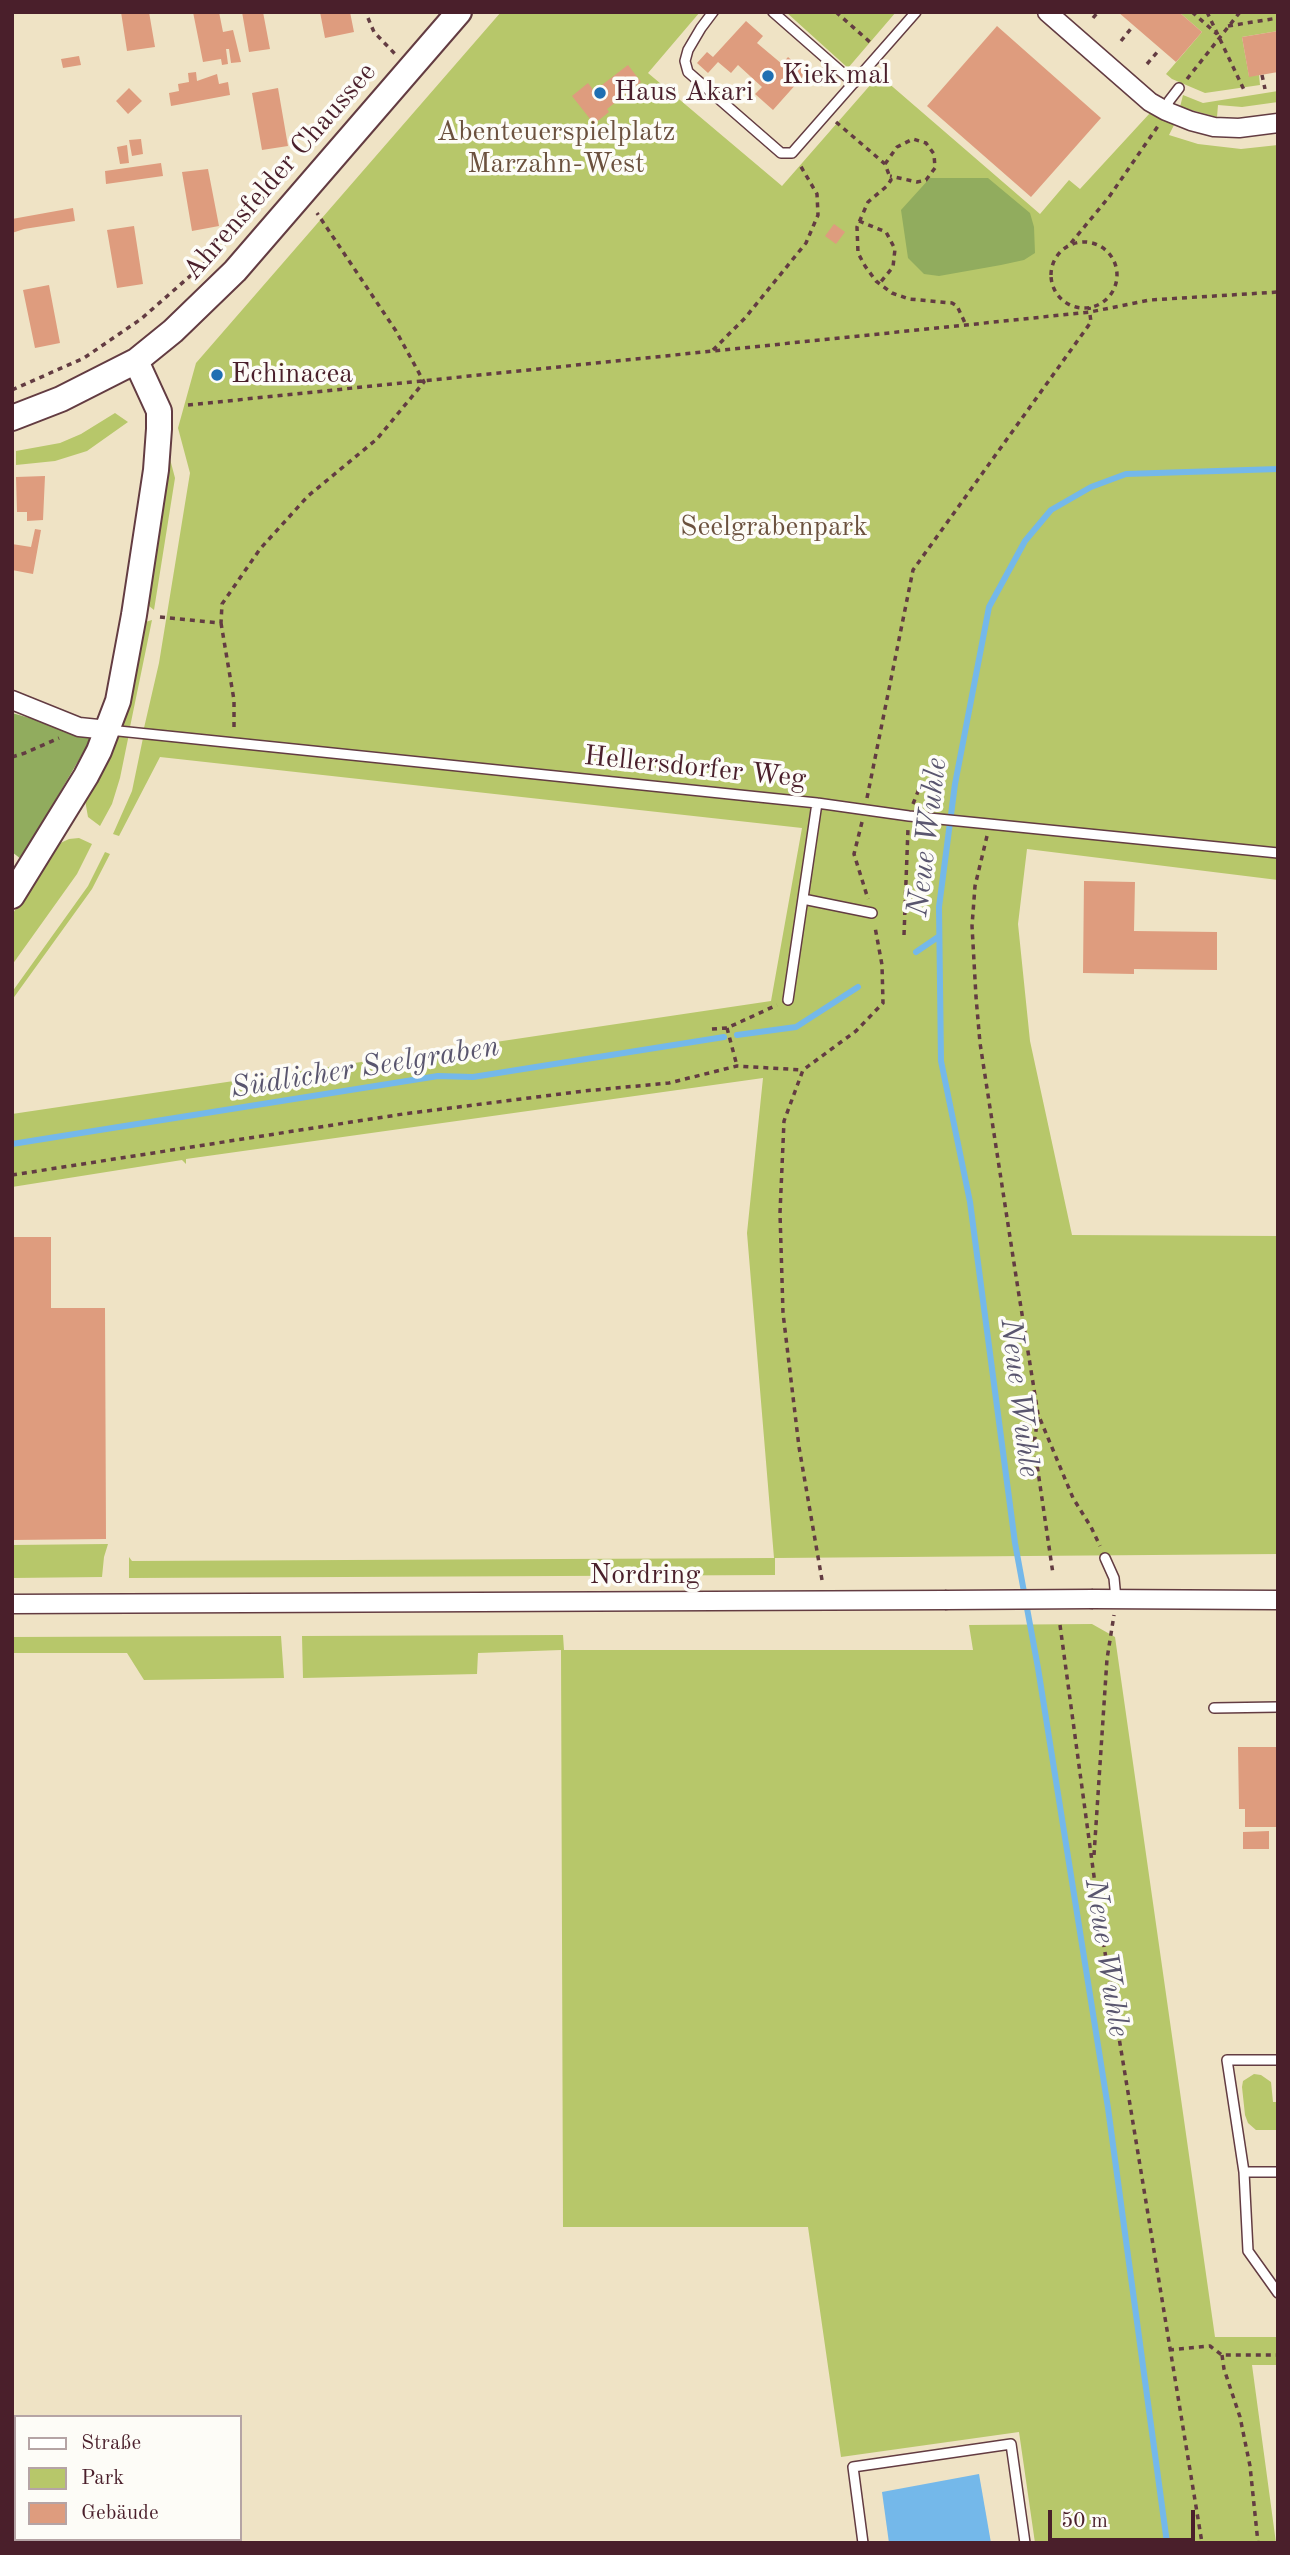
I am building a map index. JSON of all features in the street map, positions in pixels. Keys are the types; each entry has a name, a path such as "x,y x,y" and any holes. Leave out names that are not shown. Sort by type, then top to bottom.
{"main road":[{"name":"Ahrensfelder Chaussee","path":"12,418 72,394 135,361 173,331 235,271 459,12"},
{"path":"12,896 86,776 108,730 118,701 156,470 159,429 159,411 135,361"}],"street":[{"path":"1047,12 1150,102 1166,111 1214,127 1239,128 1278,123"},
{"path":"12,700 79,727 108,730"},
{"name":"Nordring","path":"12,1604 1278,1600"}],"lane":[{"path":"713,12 688,50 685,61 688,72 780,153 792,153 916,12"},
{"path":"773,12 854,83"},
{"path":"1166,111 1169,101 1179,88"},
{"name":"Hellersdorfer Weg","path":"108,730 1278,853"},
{"path":"788,1000 817,803"},
{"path":"803,899 872,913"},
{"path":"1105,1558 1114,1578 1116,1599"},
{"path":"1214,1708 1278,1707"},
{"path":"1278,2060 1227,2060 1244,2172 1248,2251 1278,2293"},
{"path":"1244,2172 1278,2172"},
{"path":"863,2543 853,2467 1011,2444 1025,2543"}],"path":[{"path":"836,12 881,52"},
{"path":"1093,18 1098,12"},
{"path":"1192,12 1220,36"},
{"path":"1208,12 1245,92"},
{"path":"1179,88 1240,12"},
{"path":"368,18 374,33 396,56"},
{"path":"1227,26 1278,18"},
{"path":"1121,41 1133,26"},
{"path":"1147,64 1160,49"},
{"path":"1262,75 1265,89"},
{"path":"1070,245 1109,197 1166,111"},
{"path":"827,113 885,164 891,180 868,202 859,221 858,253 879,284 892,293 909,299 952,303 962,313 966,325"},
{"path":"885,164 897,147 913,139 926,143 934,154 935,168 926,180 917,182 890,176"},
{"path":"711,351 745,318 806,243 818,215 817,194 792,153"},
{"path":"317,213 396,331 424,382"},
{"path":"859,221 886,232 895,249 893,267 879,284"},
{"path":"1080,242 1100,246 1108,252 1117,268 1115,287 1110,296 1089,309 1064,301 1052,283 1051,272 1060,251 1080,242"},
{"path":"188,405 966,325 1150,300 1278,292"},
{"path":"822,1580 799,1447 783,1313 780,1262 784,1121 803,1070 856,1031 883,1003 882,964 872,913 854,854 913,570 1091,322 1089,309"},
{"path":"12,390 84,358 141,319"},
{"path":"229,742 234,728 234,700 221,623 222,604 260,549 307,496 377,439 424,382"},
{"path":"160,617 221,623"},
{"path":"12,757 79,727"},
{"path":"904,935 909,816 923,779"},
{"path":"990,823 975,886 972,926 976,997 980,1043 1038,1414 1073,1498 1091,1527 1105,1558"},
{"path":"712,1029 727,1028 788,1000"},
{"path":"727,1028 737,1066"},
{"path":"12,1175 403,1114 669,1083 737,1066 803,1070"},
{"path":"1038,1414 1034,1444 1053,1574"},
{"path":"1094,1863 1107,1659 1116,1599"},
{"path":"1060,1625 1103,1941 1202,2543"},
{"path":"1169,2350 1210,2346 1222,2355 1278,2355"},
{"path":"1222,2355 1224,2370 1240,2417 1258,2543"}],"green space":[{"path":"501,12 700,12 648,73 782,186 879,75 1040,214 1069,180 1080,189 1150,113 1174,125 1169,135 1198,144 1241,149 1278,145 1278,880 1027,849 1018,924 1030,1041 1072,1235 1278,1236 1278,1554 775,1558 775,1575 129,1578 129,1557 132,1561 774,1558 747,1233 763,1078 186,1159 186,1164 182,1160 12,1187 12,1114 771,1001 802,828 160,757 119,836 113,834 132,791 143,738 150,739 144,728 159,663 190,473 178,428 196,363"},
{"path":"786,12 896,12 848,68"},
{"path":"1179,12 1278,12 1278,31 1242,37 1249,76 1259,75 1260,85 1205,93 1166,74 1202,32"},
{"path":"1278,91 1278,102 1242,107 1218,105 1217,117 1180,107 1183,95 1203,103"},
{"path":"930,178 988,178 1030,213 1034,227 1035,253 1024,260 1001,265 939,276 924,274 908,258 901,210"},
{"path":"115,413 128,422 87,451 55,461 16,465 16,451 60,443 81,434"},
{"path":"170,441 170,459 175,478 154,610 144,602"},
{"path":"152,620 130,727 117,725 142,623"},
{"path":"12,713 79,732 91,739 21,859 12,852"},
{"path":"129,734 120,778 112,804 100,826 88,817 85,800 114,737"},
{"path":"79,838 92,844 77,874 12,965 12,915 54,846"},
{"path":"105,852 110,854 92,889 12,1000 12,992 88,886"},
{"path":"108,1544 102,1577 12,1578 12,1545"},
{"path":"1092,1624 1115,1637 1215,2337 1278,2337 1278,2365 1252,2365 1276,2543 1035,2543 1019,2432 841,2457 808,2227 563,2227 561,1650 478,1653 477,1674 303,1678 302,1636 563,1635 564,1650 973,1650 969,1625"},
{"path":"281,1636 284,1678 144,1680 127,1653 12,1653 12,1637"},
{"path":"1254,2074 1271,2082 1273,2102 1278,2102 1278,2130 1256,2130 1248,2123 1242,2087 1243,2081"}],"water":[{"path":"979,2474 991,2543 889,2543 882,2492"}],"building":[{"path":"121,12 149,12 155,47 127,51"},
{"path":"193,12 219,12 223,32 233,30 241,62 231,63 229,49 226,49 228,64 222,65 221,59 203,62"},
{"path":"242,12 263,12 270,49 249,52"},
{"path":"320,12 350,12 354,32 325,38"},
{"path":"1118,12 1179,12 1202,32 1176,62"},
{"path":"746,21 763,36 757,43 782,64 788,57 806,73 773,110 755,94 762,87 738,65 731,73 718,62 708,73 697,63 707,52 713,57"},
{"path":"997,26 1101,118 1031,197 927,106"},
{"path":"1278,31 1278,72 1249,77 1242,37"},
{"path":"79,56 81,65 63,68 61,59"},
{"name":"Haus Akari","path":"628,65 641,82 607,109 609,112 594,124 572,96 588,83 594,91"},
{"path":"196,72 197,81 217,74 219,84 228,82 230,95 171,106 169,93 179,91 178,84 189,82 188,73"},
{"path":"129,88 142,101 128,114 116,101"},
{"path":"278,88 288,146 262,150 252,93"},
{"path":"141,139 143,154 132,156 129,140"},
{"path":"127,145 129,163 120,164 117,147"},
{"path":"161,163 163,176 106,184 105,171"},
{"path":"208,169 219,226 192,231 182,172"},
{"path":"73,208 75,221 12,233 12,219"},
{"path":"834,224 845,232 836,244 825,236"},
{"path":"134,226 143,284 117,288 107,230"},
{"path":"49,285 60,343 35,348 23,290"},
{"path":"45,476 43,520 27,521 27,512 17,512 16,477"},
{"path":"35,529 41,530 33,574 12,570 12,544 31,547"},
{"path":"1084,881 1135,882 1134,931 1217,932 1217,970 1134,969 1134,974 1083,973"},
{"path":"12,1237 51,1237 51,1308 105,1308 106,1539 12,1540"},
{"path":"1238,1747 1278,1747 1278,1827 1245,1827 1245,1809 1239,1809"},
{"path":"1269,1831 1269,1849 1243,1849 1243,1832"}],"waterway":[{"name":"Neue Wuhle","path":"1167,2543 1108,2108 1038,1668 1015,1543 970,1202 941,1061 939,907 955,784 989,607 1025,541 1051,510 1091,487 1126,474 1278,469"},
{"path":"916,952 938,937"},
{"name":"Südlicher Seelgraben","path":"737,1035 796,1027 858,987"},
{"name":"Südlicher Seelgraben","path":"12,1144 438,1076 473,1077 724,1037"}],"place":[{"name":"Kiek mal","path":"768,76"},
{"name":"Haus Akari","path":"600,93"},
{"name":"Echinacea","path":"217,375"}],"park label":[{"name":"Abenteuerspielplatz Marzahn-West","path":"556,149"},
{"name":"Seelgrabenpark","path":"774,528"}]}
